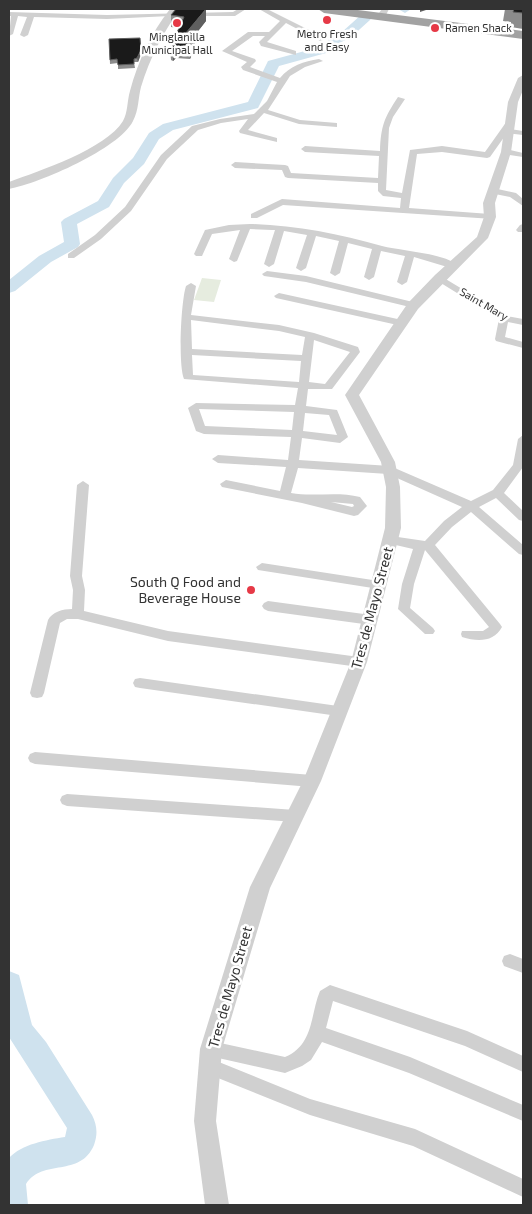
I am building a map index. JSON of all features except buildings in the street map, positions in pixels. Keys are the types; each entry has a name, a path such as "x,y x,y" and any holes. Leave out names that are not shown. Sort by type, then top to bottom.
{"highway":[{"path":"324,9 523,33"},
{"path":"353,9 384,11 523,33"}],"street":[{"path":"9,34 12,14 173,11 235,14 242,9"},
{"path":"262,9 323,39"},
{"path":"9,186 88,154 118,132 128,121 142,69 154,38 173,11"},
{"path":"24,35 31,15"},
{"path":"285,20 263,42 264,44 293,53"},
{"path":"270,34 251,34 226,51 252,61 245,66 246,68 277,79"},
{"path":"274,140 243,131 258,113 269,104 277,79 301,64 320,60"},
{"name":"Tres de Mayo Street","path":"217,1205 205,1121 211,1049 260,887 312,781 338,711 359,662 393,528 393,496 390,470 376,437 352,395 414,305 443,280 482,238 490,218 489,203 514,129 513,102 523,78"},
{"path":"401,100 389,117 386,128 381,181 382,191 386,194 404,196"},
{"path":"71,256 98,237 128,209 164,157 195,128 258,113 299,122 334,125"},
{"path":"404,210 404,196 413,152 442,149 486,155 514,129"},
{"path":"305,149 384,154"},
{"path":"506,152 523,155"},
{"path":"235,165 286,168 288,176 381,181"},
{"path":"493,191 513,195 523,203"},
{"path":"254,216 278,202 282,202 490,218"},
{"path":"199,254 208,232 246,226 312,233 410,254 454,266"},
{"path":"234,259 246,226"},
{"path":"269,264 280,229"},
{"path":"301,268 312,233"},
{"path":"335,273 344,240"},
{"path":"368,277 377,247"},
{"path":"402,282 410,254"},
{"path":"267,274 306,279 414,305"},
{"name":"Saint Mary","path":"443,280 504,318 523,322"},
{"path":"187,316 280,328 354,349 355,352 329,387 190,378 188,376 186,305 191,286"},
{"path":"279,296 402,323"},
{"path":"504,318 500,339 523,345"},
{"path":"284,496 293,464 310,335"},
{"path":"188,352 307,358"},
{"path":"196,406 301,409 334,412 343,437 340,439 297,434 201,430 193,408 196,406"},
{"path":"429,631 404,609 408,584 424,545 471,506 497,493 521,467 523,439"},
{"path":"218,459 390,470 471,506 523,551"},
{"path":"226,484 302,500"},
{"path":"78,614 79,590 76,576 83,485"},
{"path":"497,493 523,517"},
{"path":"390,540 424,545 496,627 485,636 477,637 467,634"},
{"path":"262,567 379,585"},
{"path":"268,606 371,620"},
{"path":"37,693 54,620 65,614 78,614 168,636 359,662"},
{"path":"140,683 338,711"},
{"path":"35,758 312,781"},
{"path":"67,800 295,816"},
{"path":"211,1049 285,1065 296,1062 308,1053 318,1032 328,993 467,1039 523,1064"},
{"path":"318,1032 410,1065 523,1113"},
{"path":"209,1066 310,1107 415,1138 523,1188"}],"shaded area":[{"path":"202,278 221,280 214,302 194,300"}],"waterway":[{"path":"9,288 45,259 72,244 69,222 104,204 118,181 139,161 154,136 168,127 253,105 270,74 273,64 333,47 333,41 346,35 366,17"},
{"path":"9,984 20,1031 36,1052 82,1125 81,1140 73,1150 46,1155 29,1161 22,1166 11,1184 13,1205"}],"place":[{"name":"Metro Fresh and Easy","path":"327,20"},
{"name":"Minglanilla Municipal Hall","path":"177,23"},
{"name":"Ramen Shack","path":"435,28"},
{"name":"South Q Food and Beverage House","path":"251,590"}]}
